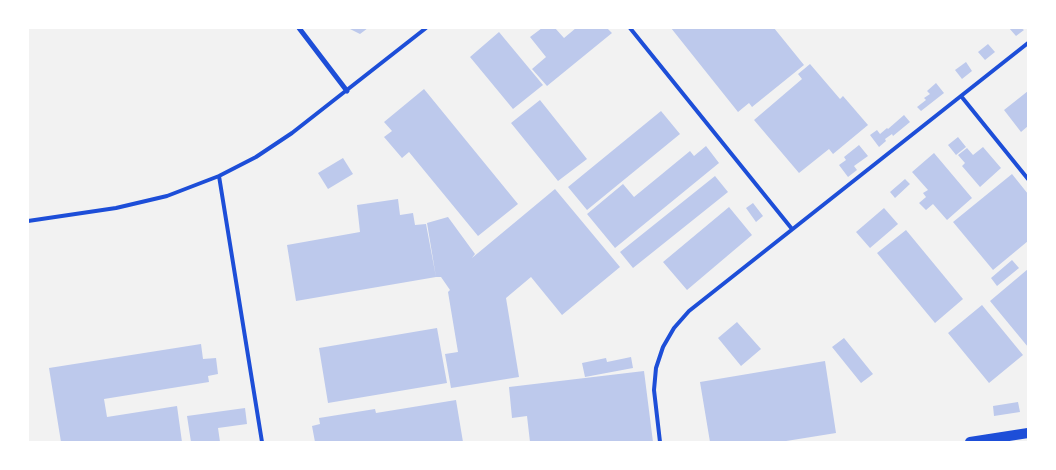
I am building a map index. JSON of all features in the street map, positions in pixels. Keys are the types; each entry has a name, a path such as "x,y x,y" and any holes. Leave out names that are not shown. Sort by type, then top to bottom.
{"main road":[{"path":"970,442 1028,433"}],"street":[{"path":"299,28 347,91"}],"lane":[{"path":"28,221 116,208 167,196 219,176 256,157 292,134 426,28"},
{"path":"630,28 792,229"},
{"path":"660,442 654,390 656,368 663,347 674,328 689,311 1028,43"},
{"path":"961,96 1028,179"},
{"path":"219,176 262,442"}],"building":[{"path":"348,28 368,28 360,34"},
{"path":"542,28 555,28 564,38 576,28 607,28 612,33 547,86 532,69 546,57 530,37"},
{"path":"671,28 774,28 804,65 752,107 749,103 738,112"},
{"path":"1009,28 1021,28 1024,30 1016,36"},
{"path":"499,32 543,85 513,109 470,57"},
{"path":"988,44 995,52 985,60 978,52"},
{"path":"966,62 972,71 962,79 955,70"},
{"path":"810,64 840,99 843,96 868,125 833,154 829,149 799,173 754,120 802,79 798,74"},
{"path":"936,83 944,93 921,111 917,107 926,100 924,98 930,94 927,91"},
{"path":"424,89 518,204 478,236 409,152 402,158 384,137 392,131 384,122"},
{"path":"1028,91 1028,126 1021,132 1004,110"},
{"path":"540,100 587,159 558,181 511,123"},
{"path":"661,111 680,134 587,210 568,187"},
{"path":"904,115 910,122 893,136 892,134 885,139 886,141 879,147 870,135 877,130 880,134"},
{"path":"958,137 966,147 956,155 948,145"},
{"path":"859,145 868,156 854,166 857,170 848,177 839,165 846,160 844,157"},
{"path":"706,146 719,163 615,248 587,214 623,184 634,197 690,151 694,156"},
{"path":"983,147 1001,168 980,187 962,166 965,163 958,155 967,148 973,155"},
{"path":"934,153 972,198 947,220 933,204 926,210 919,203 926,197 923,193 928,190 912,172"},
{"path":"343,158 353,174 328,189 318,173"},
{"path":"1012,174 1028,194 1028,241 993,270 953,222"},
{"path":"715,176 728,192 633,268 620,252"},
{"path":"905,179 910,184 895,198 890,192"},
{"path":"555,189 620,267 562,315 531,277 506,298 519,377 451,388 445,354 458,352 448,292 450,290 441,277 436,277 427,223 448,217 475,254 472,258"},
{"path":"398,199 400,215 413,213 415,225 426,224 436,277 296,301 287,245 360,232 357,205"},
{"path":"753,203 763,216 756,222 746,208"},
{"path":"729,207 752,235 687,290 663,262"},
{"path":"884,208 898,224 870,248 856,232"},
{"path":"906,230 963,299 935,323 877,253"},
{"path":"1012,260 1019,268 997,286 991,278"},
{"path":"1028,269 1028,347 990,301"},
{"path":"982,305 1023,355 989,383 948,333"},
{"path":"737,322 761,349 741,366 718,338"},
{"path":"437,328 447,383 328,403 319,348"},
{"path":"844,338 873,374 861,383 832,347"},
{"path":"201,344 203,359 216,358 218,374 208,376 209,382 104,399 107,417 177,406 182,442 61,442 49,368"},
{"path":"631,357 633,368 585,377 582,363 606,358 607,362"},
{"path":"825,361 836,433 780,442 710,442 700,382"},
{"path":"644,371 653,442 530,442 527,416 512,418 509,387"},
{"path":"456,400 463,442 315,442 312,426 320,424 319,418 375,409 376,413"},
{"path":"1018,402 1020,412 994,416 993,406"},
{"path":"245,408 247,424 218,428 220,442 191,442 187,416"}]}
